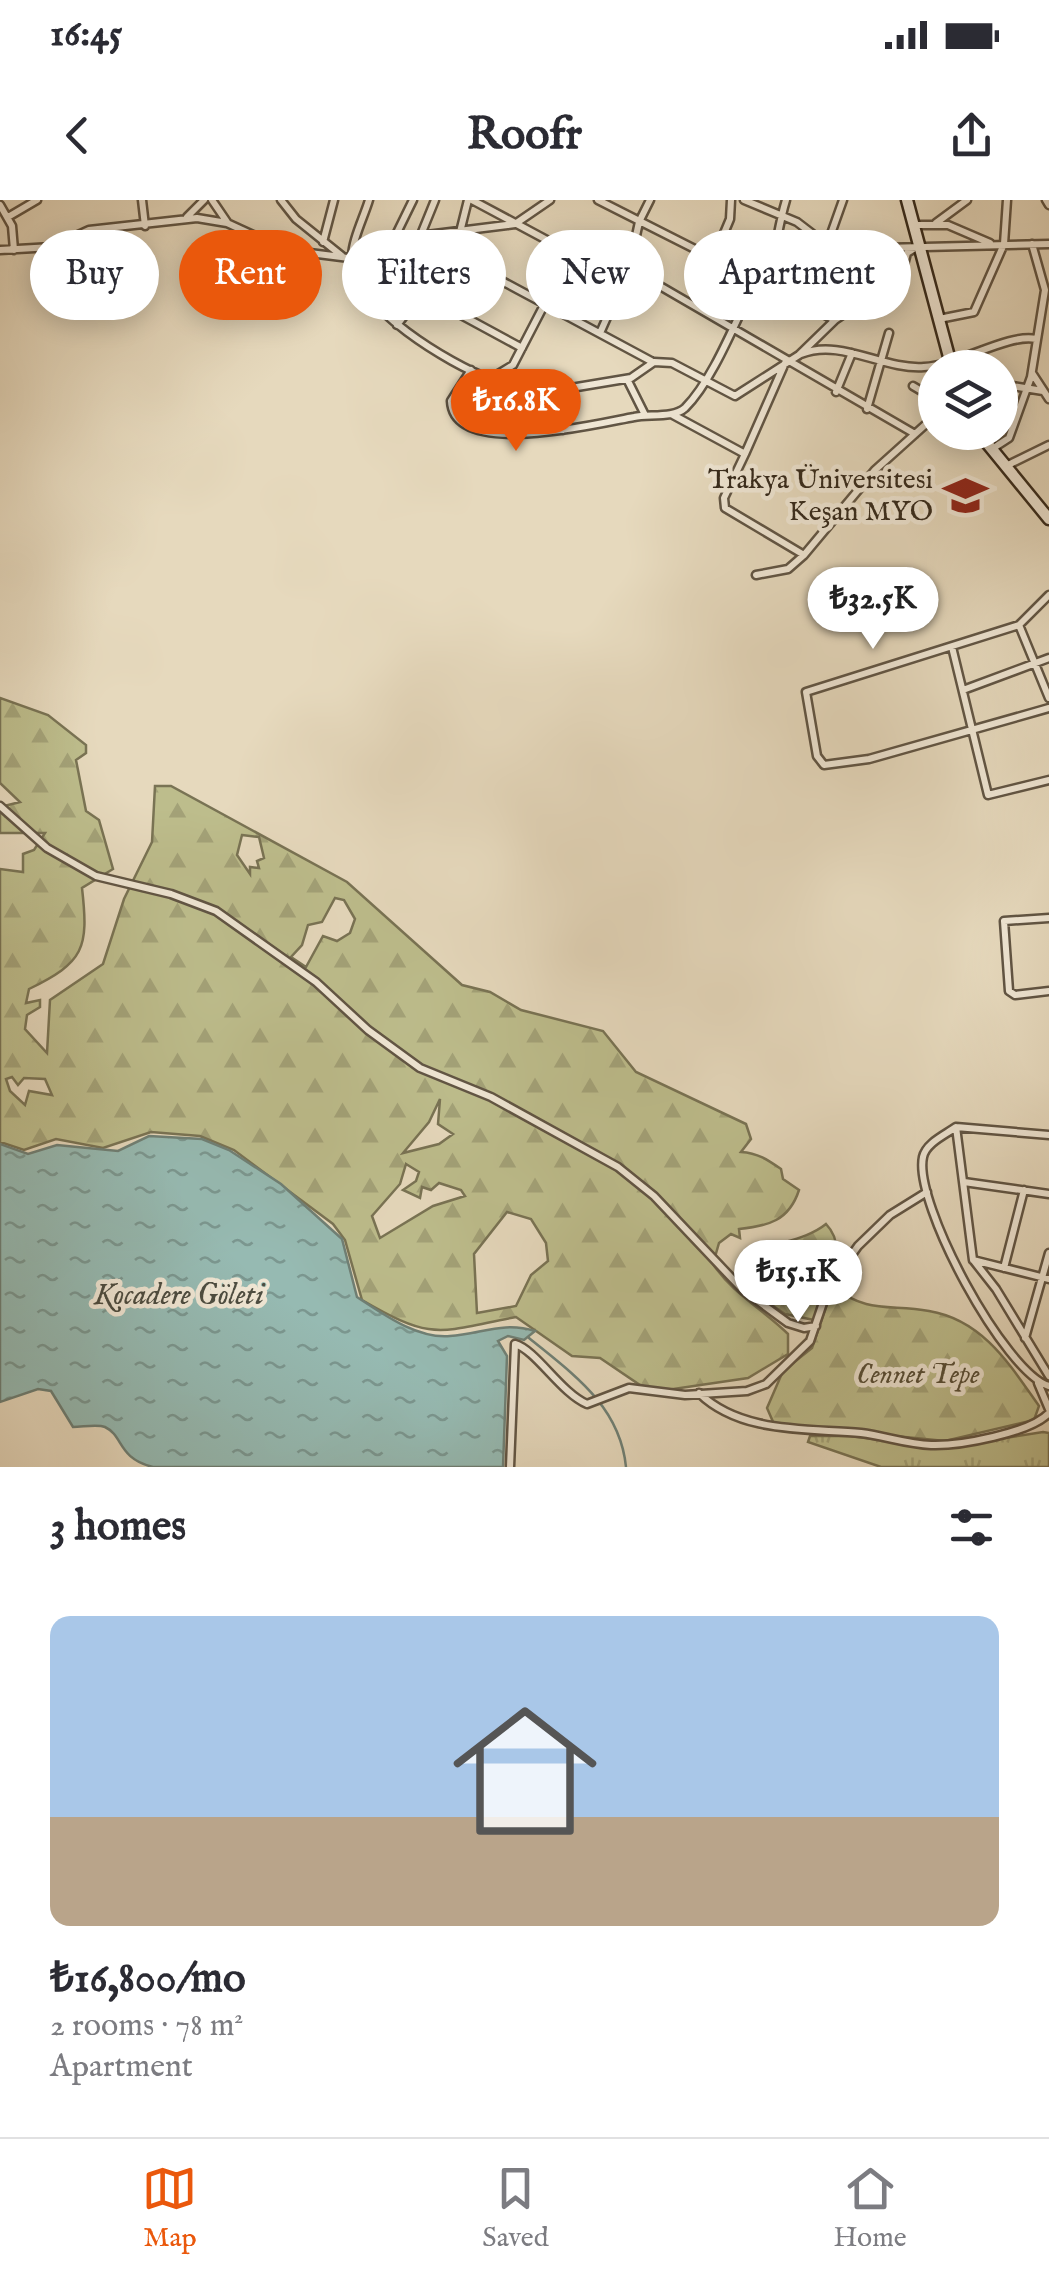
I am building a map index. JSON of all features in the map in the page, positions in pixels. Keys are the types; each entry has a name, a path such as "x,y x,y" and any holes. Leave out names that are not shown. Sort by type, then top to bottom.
{"main road":[{"path":"906,201 947,350"},
{"path":"993,450 1049,520"}],"street":[{"path":"8,217 37,200"},
{"path":"142,200 145,226"},
{"path":"181,220 204,200"},
{"path":"212,200 227,223"},
{"path":"281,200 342,258"},
{"path":"323,242 334,200"},
{"path":"360,230 369,200"},
{"path":"399,230 414,200"},
{"path":"423,230 436,200"},
{"path":"461,230 470,200 527,230"},
{"path":"530,200 541,207"},
{"path":"474,230 515,224 550,200"},
{"path":"598,200 684,242"},
{"path":"637,230 650,200"},
{"path":"725,230 731,200"},
{"path":"777,230 786,200"},
{"path":"832,230 843,200"},
{"path":"936,224 957,202 966,200"},
{"path":"939,319 973,313 1004,244 1007,200"},
{"path":"750,202 808,230"},
{"path":"0,206 8,217 14,250"},
{"path":"0,250 52,247 89,230 181,220 227,223 278,248 342,258"},
{"path":"913,225 936,224 981,235 991,244"},
{"path":"1018,415 1031,372 1047,282 1032,244"},
{"path":"911,246 1049,244"},
{"path":"911,251 918,246"},
{"path":"664,289 836,392 915,434"},
{"path":"393,320 416,342 492,378 512,367 537,320"},
{"path":"397,325 402,320"},
{"path":"471,320 522,348"},
{"path":"574,320 642,356 649,364"},
{"path":"600,333 606,320"},
{"path":"674,415 685,408 703,381 737,320"},
{"path":"797,369 799,355 835,320"},
{"path":"867,409 889,333"},
{"path":"989,350 1014,338 1036,339"},
{"path":"562,430 558,390 627,379 649,364 672,364 733,396 786,362 818,350 918,366"},
{"path":"836,392 852,353"},
{"path":"786,362 724,498 725,508 804,555"},
{"path":"471,370 451,402 460,420 513,436 645,414 674,415 745,454"},
{"path":"1031,372 1049,399"},
{"path":"627,379 645,414"},
{"path":"913,386 918,389"},
{"path":"1018,388 1043,391"},
{"path":"756,574 788,569 804,555 874,470 918,431"},
{"path":"1006,466 1049,445"},
{"path":"1049,595 1018,625 806,692 817,756 824,765 850,763 1049,708"},
{"path":"1018,625 1049,698"},
{"path":"952,647 988,796 1049,780"},
{"path":"963,690 1049,658"},
{"path":"0,806 47,848 96,876 171,894 216,912 316,982 411,1062 491,1098 618,1167 654,1196 743,1290 788,1323 804,1328 816,1326"},
{"path":"1049,918 1004,921 1009,991 1018,995 1049,990"},
{"path":"699,1393 720,1408 786,1430 867,1434 926,1445 1028,1428 1049,1411 1037,1382 971,1296 927,1192 924,1154 956,1127 1049,1135"},
{"path":"956,1127 973,1260 1049,1376"},
{"path":"964,1182 1049,1194"},
{"path":"1004,1268 1024,1190"},
{"path":"510,1467 513,1346 524,1346 543,1370 578,1400 597,1402 626,1388 742,1392 766,1384 807,1344 828,1288 849,1257 890,1215 927,1192"},
{"path":"1024,1338 1046,1278 1049,1254"},
{"path":"973,1260 1046,1278"},
{"path":"1037,1382 1049,1386"}],"green space":[{"path":"0,698 48,715 86,745 86,753 76,760 86,811 99,820 113,869 82,888 83,940 72,961 29,989 26,1003 40,1000 40,1007 27,1015 25,1029 47,1053 50,1000 103,964 124,899 152,842 155,786 171,786 347,882 462,985 490,992 521,1010 603,1031 636,1072 746,1124 751,1139 741,1152 772,1163 781,1169 783,1179 799,1190 789,1209 776,1220 739,1229 740,1238 731,1234 719,1243 713,1264 739,1293 788,1334 788,1354 748,1378 660,1391 640,1385 600,1358 572,1356 516,1317 452,1329 422,1328 362,1300 345,1240 333,1224 234,1150 200,1136 151,1132 103,1148 56,1139 24,1150 0,1142 0,869 23,872 23,854 34,850 45,833 0,833 0,807 20,802 0,783","holes":["242,835 259,837 264,858 257,861 259,868 250,867 250,874 237,855","335,898 344,900 355,919 350,933 337,941 323,936 306,967 291,957 302,945 308,925 322,922","12,1077 18,1085 24,1078 45,1079 52,1095 29,1091 25,1105 10,1091 6,1079","440,1099 438,1124 453,1134 439,1144 403,1153 429,1122","406,1164 419,1172 416,1181 403,1190 420,1198 422,1187 431,1190 439,1183 461,1190 465,1196 433,1206 380,1238 372,1216 400,1184","507,1212 531,1219 546,1243 548,1261 531,1275 516,1306 477,1313 474,1254"]},
{"path":"826,1224 833,1235 836,1258 814,1320 785,1314 741,1282 749,1275 744,1263 751,1256"},
{"name":"Cennet Tepe","path":"833,1287 869,1305 929,1311 965,1324 993,1346 1017,1375 1039,1406 1034,1420 945,1441 774,1424 767,1408 783,1371 812,1348"},
{"path":"1049,1433 1049,1467 881,1467 808,1442 810,1436 850,1436 942,1448"}],"water":[{"name":"Kocadere Göleti","path":"149,1136 202,1139 229,1150 281,1184 342,1239 357,1297 401,1324 438,1336 502,1328 535,1331 524,1340 508,1336 498,1341 507,1356 503,1467 153,1467 127,1453 105,1427 73,1427 51,1391 38,1389 0,1402 0,1144 28,1154 57,1145 118,1151"}],"waterway":[{"path":"529,1338 592,1393 614,1426 626,1467"}],"place":[{"name":"Trakya Üniversitesi Keşan MYO","path":"966,496"}]}
